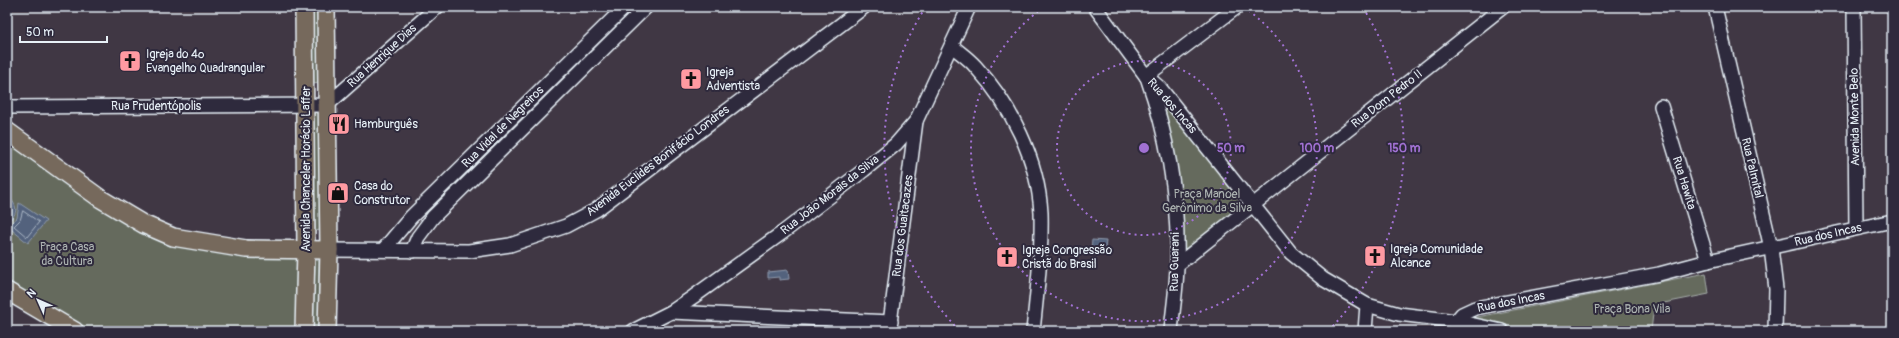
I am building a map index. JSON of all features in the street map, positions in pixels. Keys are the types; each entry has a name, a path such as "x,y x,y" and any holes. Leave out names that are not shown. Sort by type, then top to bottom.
{"main road":[{"name":"Avenida Chanceler Horácio Laffer","path":"304,7 306,250 304,331"},
{"name":"Avenida Chanceler Horácio Laffer","path":"326,7 329,250 327,331"},
{"path":"7,131 101,198 143,224 173,237 246,249 329,250"},
{"path":"7,291 75,331"}],"street":[{"name":"Rua Henrique Dias","path":"327,105 437,7"},
{"name":"Rua Vidal de Negreiros","path":"384,249 411,217 625,7"},
{"name":"Rua Vidal de Negreiros","path":"412,251 418,237 433,217 646,7"},
{"name":"Avenida Euclides Bonifácio Londres","path":"329,250 384,249 412,251 470,251 510,245 566,226 596,210 864,7"},
{"name":"Rua João Morais da Silva","path":"633,331 671,312 782,233 896,144 916,122 969,7"},
{"name":"Rua dos Incas","path":"1095,7 1146,76 1160,88 1291,253 1323,279 1367,305 1400,314 1455,326 1462,314 1475,308 1659,274 1708,261 1856,228 1892,222"},
{"path":"1146,76 1237,7"},
{"name":"Rua Dom Pedro II","path":"1178,265 1503,7"},
{"name":"Rua Palmital","path":"1715,7 1771,248 1776,289 1775,331"},
{"name":"Avenida Monte Belo","path":"1854,7 1856,228"},
{"path":"952,46 974,64 995,89 1013,118 1026,149 1036,180 1040,219 1039,261 1033,331"},
{"name":"Rua Guarani","path":"1146,76 1167,143 1174,189 1178,265 1171,331"},
{"name":"Rua Prudentópolis","path":"7,107 327,105"},
{"name":"Rua Hawita","path":"1661,106 1708,261"},
{"name":"Rua dos Guaitacazes","path":"890,326 916,122"},
{"path":"1365,331 1367,305"},
{"path":"671,312 890,326"},
{"path":"1455,326 1502,331"}],"green space":[{"path":"312,7 317,7 318,83 314,84"},
{"path":"628,7 644,7 428,218 421,211"},
{"name":"Praça Manoel Gerônimo da Silva","path":"1163,97 1248,207 1182,254 1168,128"},
{"path":"313,108 319,108 320,230 315,231"},
{"name":"Praça Casa da Cultura","path":"7,138 132,225 303,257 300,331 87,331 36,304 7,286"},
{"path":"315,260 319,261 318,331 313,331"},
{"name":"Praça Bona Vila","path":"1706,273 1709,294 1654,305 1651,331 1528,331 1467,319"}],"water":[{"path":"7,196 13,202 16,209 14,216 7,221"},
{"path":"19,203 46,221 28,243 7,226 17,218"},
{"path":"1092,240 1106,241 1105,249 1091,251"},
{"path":"788,270 789,279 779,280 779,277 768,278 768,272"}],"place":[{"name":"Igreja do 4º Evangelho Quadrangular","path":"130,61"},
{"name":"Igreja Adventista","path":"691,79"},
{"name":"Hamburguês","path":"339,124"},
{"name":"Casa do Construtor","path":"338,193"},
{"name":"Igreja Comunidade Alcance","path":"1375,256"},
{"name":"Igreja Congressão Cristã do Brasil","path":"1007,257"}]}
